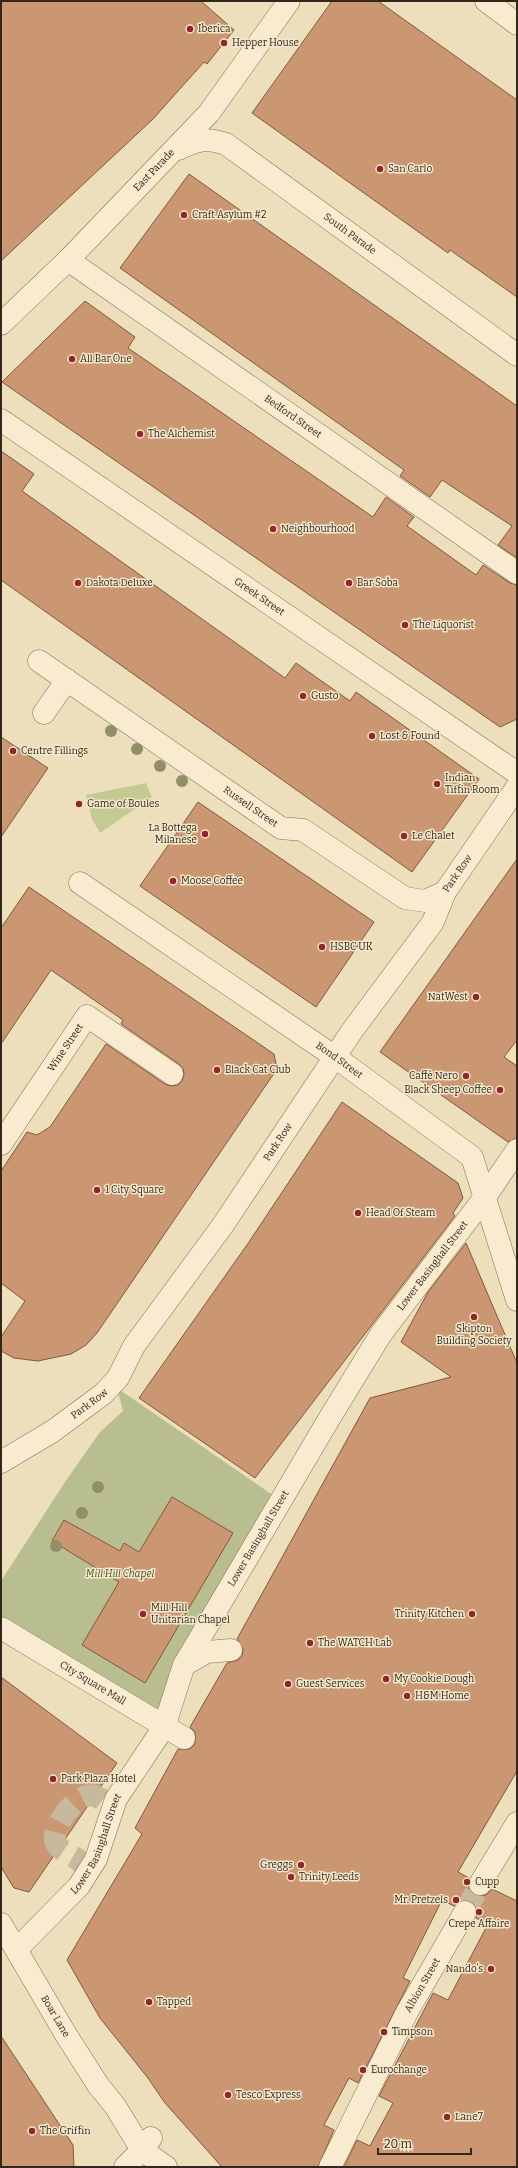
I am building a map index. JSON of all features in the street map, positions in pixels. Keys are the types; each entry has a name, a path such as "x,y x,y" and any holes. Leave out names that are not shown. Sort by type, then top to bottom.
{"street":[{"name":"East Parade","path":"1,324 68,260 209,113 289,1"},
{"path":"486,1 517,24"},
{"name":"South Parade","path":"175,150 194,142 210,139 226,144 517,355"},
{"name":"Bedford Street","path":"68,260 517,573"},
{"name":"Greek Street","path":"1,420 517,773"},
{"name":"Russell Street","path":"39,661 281,828 304,830 405,898 425,901 445,892"},
{"path":"44,713 67,680"},
{"name":"Park Row","path":"1,1462 72,1417 103,1394 118,1378 134,1346 223,1225 335,1057 433,922 445,892 517,787"},
{"name":"Bond Street","path":"80,883 335,1057 472,1157 517,1300"},
{"name":"Wine Street","path":"1,1144 87,1016 172,1074"},
{"name":"Lower Basinghall Street","path":"17,1949 79,1886 96,1859 116,1799 164,1726 184,1665 329,1419 381,1334 485,1197 517,1150"},
{"name":"City Square Mall","path":"1,1628 184,1738"},
{"path":"184,1665 207,1652 231,1650"},
{"path":"480,1884 517,1823"},
{"name":"Albion Street","path":"330,2167 407,2012 465,1912"},
{"name":"Boar Lane","path":"1,1924 98,2085 166,2167"},
{"path":"125,2167 147,2144"},
{"name":"Boar Lane","path":"147,2144 173,2167"}],"green space":[{"path":"146,783 152,797 100,833 92,819 86,795"},
{"name":"Mill Hill Chapel","path":"117,1388 280,1500 162,1718 1,1618 1,1581 65,1482 100,1432 123,1411"}],"building":[{"path":"1,1 201,1 234,30 207,64 204,62 153,119 1,261"},
{"path":"332,1 378,1 517,100 517,297 450,250 448,253 252,113"},
{"path":"189,174 517,406 517,558 498,545 512,526 442,480 430,497 400,476 404,470 120,268"},
{"path":"85,301 135,337 128,348 373,517 386,497 414,517 407,526 476,575 483,565 510,583 517,585 517,719 500,727 2,382"},
{"path":"1,451 34,474 22,491 285,678 296,663 350,701 356,692 479,779 412,872 1,580"},
{"path":"1,737 48,768 1,837"},
{"path":"198,802 374,922 316,1007 140,886"},
{"path":"517,859 517,1040 504,1057 517,1066 517,1138 508,1142 380,1052"},
{"name":"1 City Square","path":"29,887 274,1054 277,1069 97,1333 86,1345 71,1354 38,1361 14,1358 1,1351 1,1337 25,1301 1,1283 1,1171 27,1132 37,1135 50,1127 106,1044 165,1084 171,1086 178,1085 182,1081 184,1075 183,1068 179,1064 121,1024 123,1020 51,970 1,1044 1,928"},
{"path":"342,1102 458,1183 463,1198 453,1213 455,1216 255,1478 139,1398 249,1242"},
{"name":"Trinity Leeds","path":"466,1243 517,1363 517,1771 458,1872 469,1878 469,1890 474,1895 486,1895 492,1889 517,1901 517,2167 344,2167 357,2140 370,2146 393,2103 379,2096 433,1993 448,2000 488,1924 476,1918 476,1905 465,1900 459,1901 454,1906 442,1900 403,1978 410,1981 358,2083 349,2078 324,2125 334,2130 318,2167 222,2167 165,2103 148,2078 100,2018 67,1960 142,1834 135,1828 178,1749 190,1749 195,1744 195,1732 190,1727 227,1663 238,1660 242,1656 243,1649 237,1639 370,1398 451,1377 401,1342 428,1292"},
{"name":"Mill Hill Unitarian Chapel","path":"172,1497 233,1533 145,1683 82,1645 119,1582 52,1541 64,1520 120,1551 124,1543 139,1552"},
{"name":"Park Plaza Hotel","path":"1,1677 117,1763 29,1892 14,1888 1,1867"},
{"name":"The Griffin","path":"1,2036 73,2145 74,2167 1,2167"}],"tunnel":[{"path":"88,1872 78,1859 62,1850 57,1844 55,1834 58,1826 68,1810 82,1798 95,1796 113,1808"},
{"path":"465,1912 480,1884"}],"place":[{"name":"Iberica","path":"190,29"},
{"name":"Hepper House","path":"224,43"},
{"name":"San Carlo","path":"380,169"},
{"name":"Craft Asylum #2","path":"184,215"},
{"name":"All Bar One","path":"72,359"},
{"name":"The Alchemist","path":"140,434"},
{"name":"Neighbourhood","path":"273,529"},
{"name":"Dakota Deluxe","path":"78,583"},
{"name":"Bar Soba","path":"349,583"},
{"name":"The Liquorist","path":"405,625"},
{"name":"Gusto","path":"303,696"},
{"name":"Lost & Found","path":"372,736"},
{"name":"Centre Fillings","path":"13,751"},
{"name":"Indian Tiffin Room","path":"437,784"},
{"name":"Game of Boules","path":"79,804"},
{"name":"La Bottega Milanese","path":"205,834"},
{"name":"Le Chalet","path":"404,836"},
{"name":"Moose Coffee","path":"173,881"},
{"name":"HSBC UK","path":"322,947"},
{"name":"NatWest","path":"476,997"},
{"name":"Black Cat Club","path":"217,1070"},
{"name":"Caffè Nero","path":"466,1076"},
{"name":"Black Sheep Coffee","path":"500,1090"},
{"name":"1 City Square","path":"97,1190"},
{"name":"Head Of Steam","path":"358,1213"},
{"name":"Skipton Building Society","path":"474,1317"},
{"name":"Mill Hill Unitarian Chapel","path":"143,1614"},
{"name":"Trinity Kitchen","path":"472,1614"},
{"name":"The WATCH Lab","path":"310,1643"},
{"name":"My Cookie Dough","path":"386,1679"},
{"name":"Guest Services","path":"288,1684"},
{"name":"H&M Home","path":"407,1696"},
{"name":"Park Plaza Hotel","path":"53,1779"},
{"name":"Greggs","path":"301,1865"},
{"name":"Trinity Leeds","path":"291,1877"},
{"name":"Cupp","path":"467,1882"},
{"name":"Mr. Pretzels","path":"456,1900"},
{"name":"Crepe Affaire","path":"479,1912"},
{"name":"Nando's","path":"491,1969"},
{"name":"Tapped","path":"149,2002"},
{"name":"Timpson","path":"384,2032"},
{"name":"Eurochange","path":"363,2070"},
{"name":"Tesco Express","path":"228,2095"},
{"name":"Lane7","path":"447,2117"},
{"name":"The Griffin","path":"32,2131"}]}
